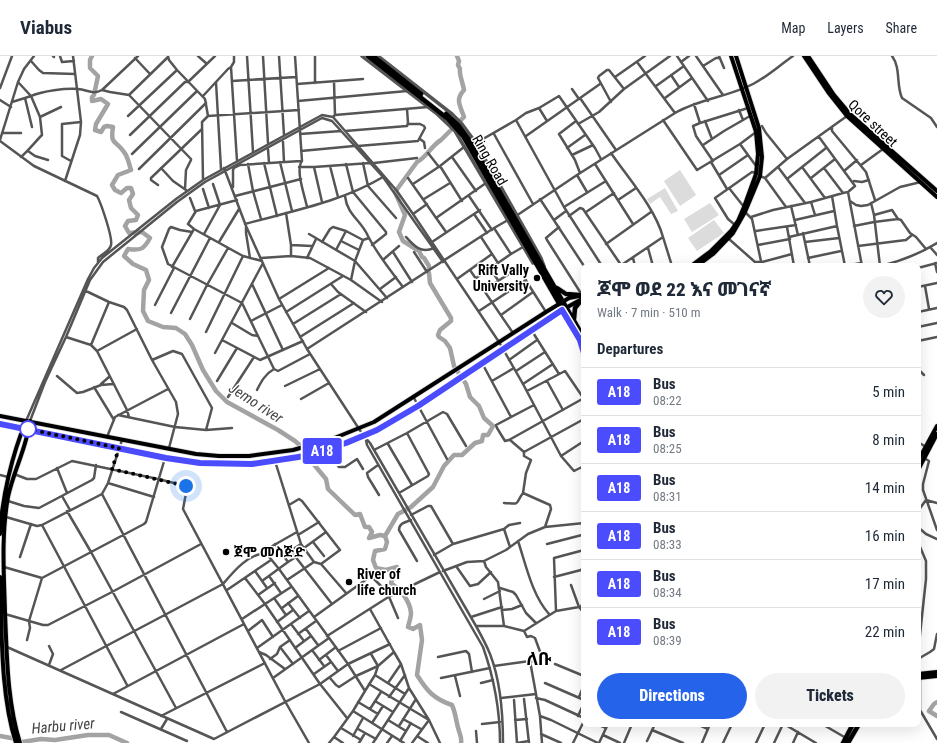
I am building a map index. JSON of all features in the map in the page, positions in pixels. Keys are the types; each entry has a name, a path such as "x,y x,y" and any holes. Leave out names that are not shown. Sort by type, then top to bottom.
{"highway":[{"name":"Ring Road","path":"368,56 451,120"},
{"name":"Ring Road","path":"373,56 458,127 542,269 567,307"},
{"name":"Ring Road","path":"542,269 562,310"},
{"path":"554,287 566,294 581,297"},
{"path":"574,319 576,308 581,299"},
{"path":"567,307 581,335"},
{"path":"562,310 581,336"},
{"path":"845,742 852,727"},
{"path":"845,742 857,727"}],"main road":[{"path":"701,263 729,239 746,212 762,157 759,128 731,56"},
{"path":"695,263 721,242 735,225 758,175 756,132 748,108 736,56"},
{"name":"Qore street","path":"804,56 828,92 849,115 884,149 937,191"},
{"name":"Qore street","path":"808,56 849,115 923,181 937,197"},
{"path":"0,416 196,454 249,456 293,450 332,439 374,422 414,398 559,304 564,301 581,297"},
{"path":"0,424 166,458 200,463 249,464 305,456 332,448 377,430 418,406 581,298"},
{"path":"0,534 8,477 23,428 28,421"},
{"path":"19,743 15,739 6,704 1,667 1,578 4,567 2,516 8,501 14,474 29,430 28,421"},
{"path":"921,456 937,426"},
{"path":"14,427 22,434"},
{"path":"26,438 32,432 39,432"},
{"path":"921,464 937,434"},
{"path":"249,456 249,464"},
{"path":"2,613 15,739"},
{"path":"921,676 937,672"},
{"path":"921,676 937,676"}],"street":[{"path":"0,88 12,56"},
{"path":"34,56 18,82 0,140 21,158 47,173 96,195 100,200 112,243 108,250 98,258 98,267"},
{"path":"60,56 62,62 74,61"},
{"path":"65,181 80,135 81,122 73,56"},
{"path":"129,95 169,57 173,56"},
{"path":"198,56 207,64"},
{"path":"130,135 215,56"},
{"path":"234,56 232,81 237,161"},
{"path":"247,56 253,152"},
{"path":"263,56 268,144"},
{"path":"279,56 284,135"},
{"path":"296,56 302,161 298,167 307,207"},
{"path":"315,56 315,83"},
{"path":"362,56 428,107 451,120"},
{"path":"378,56 451,120"},
{"path":"615,77 645,56"},
{"path":"578,124 599,112 624,89 670,56"},
{"path":"677,56 708,101"},
{"path":"681,62 689,56"},
{"path":"696,56 724,95"},
{"path":"307,349 663,120 694,104 708,101 754,84 793,56"},
{"path":"892,56 896,60 899,93 902,98 931,118 937,127"},
{"path":"12,102 44,92 77,89 95,93 102,90 136,57 150,74"},
{"path":"169,57 177,70 203,96 206,103 208,116"},
{"path":"703,66 719,57 724,68"},
{"path":"31,61 43,73 75,74"},
{"path":"637,62 647,73 675,113"},
{"path":"656,86 684,66"},
{"path":"203,96 228,69 232,67"},
{"path":"128,116 177,70"},
{"path":"611,102 600,84 598,77 607,70 615,77 624,89"},
{"path":"671,75 679,87"},
{"path":"232,81 296,77"},
{"path":"665,98 692,78"},
{"path":"297,84 363,79"},
{"path":"18,82 32,96 40,117 42,134 21,158"},
{"path":"216,82 224,169 246,225 279,299 302,341 358,428 374,450 403,505"},
{"path":"334,82 336,115"},
{"path":"526,136 600,84"},
{"path":"572,89 580,98 616,150"},
{"path":"102,90 129,95 191,160 186,170 186,190"},
{"path":"132,154 197,91"},
{"path":"298,101 407,91"},
{"path":"476,142 494,134 526,113 539,108 559,96 601,159"},
{"path":"26,98 32,127"},
{"path":"0,100 11,107"},
{"path":"139,169 206,103"},
{"path":"694,104 700,122"},
{"path":"40,117 61,107"},
{"path":"146,226 186,190 321,115 333,117 336,115 428,107"},
{"path":"539,108 547,121"},
{"path":"744,207 718,176 712,161 692,128 700,122 748,108"},
{"path":"407,109 408,124"},
{"path":"203,180 202,122 208,116 250,112 299,110"},
{"path":"739,110 743,120"},
{"path":"765,178 787,159 849,115"},
{"path":"703,145 751,116"},
{"path":"333,117 413,214 444,262"},
{"path":"28,421 45,376 65,337 90,280 98,267 109,256 177,202 205,182 237,161 284,135 322,118 332,121 343,131"},
{"path":"516,120 566,211 600,263"},
{"path":"663,120 697,170 740,144 756,132"},
{"path":"576,121 559,134 572,155 580,173"},
{"path":"705,121 712,139"},
{"path":"0,122 5,124"},
{"path":"71,161 62,156 62,124 81,122"},
{"path":"300,134 407,126 408,124 420,124 425,128 420,139 416,142 301,151"},
{"path":"762,126 787,159"},
{"path":"458,127 476,142 512,218 523,247 535,265 542,269"},
{"path":"458,127 464,146 486,183 512,218"},
{"path":"158,186 151,180 151,178 202,128"},
{"path":"832,128 832,131 866,172 875,200"},
{"path":"2,133 21,133"},
{"path":"494,134 533,204"},
{"path":"567,148 585,135"},
{"path":"751,217 848,192 855,186 853,181 819,137"},
{"path":"420,139 424,142 424,148"},
{"path":"283,142 284,162"},
{"path":"740,144 757,167"},
{"path":"572,155 592,145"},
{"path":"413,184 439,167 464,146"},
{"path":"787,178 826,148"},
{"path":"268,149 269,163"},
{"path":"861,165 884,149"},
{"path":"28,151 35,156 48,160"},
{"path":"428,153 462,201"},
{"path":"611,153 652,212 659,226 671,263"},
{"path":"718,176 748,155"},
{"path":"452,157 476,191"},
{"path":"253,158 253,164"},
{"path":"298,167 363,163 372,164 417,158"},
{"path":"811,178 835,159"},
{"path":"844,171 857,160"},
{"path":"232,189 234,168 240,165 302,161"},
{"path":"280,162 292,211"},
{"path":"264,163 277,216"},
{"path":"363,163 368,186 396,218"},
{"path":"248,164 253,191 261,219"},
{"path":"346,164 353,192 386,232 386,234 372,244"},
{"path":"372,164 395,191 499,342 527,391 560,456 574,471 581,468"},
{"path":"595,164 633,224"},
{"path":"330,166 338,197"},
{"path":"314,167 322,202"},
{"path":"778,167 805,203"},
{"path":"802,167 825,198"},
{"path":"161,168 173,181 186,190"},
{"path":"824,168 843,193"},
{"path":"735,225 728,219 715,198 752,172 765,178 786,207"},
{"path":"577,175 587,192"},
{"path":"246,225 261,219 277,216 345,196 368,186 382,177"},
{"path":"408,178 446,232"},
{"path":"235,196 301,179"},
{"path":"853,181 862,182 869,180"},
{"path":"564,207 606,181"},
{"path":"850,201 856,205 862,206 871,203 900,187 923,181"},
{"path":"424,199 450,183"},
{"path":"436,218 486,183"},
{"path":"204,234 220,205 212,184"},
{"path":"618,200 636,188"},
{"path":"203,189 209,208"},
{"path":"848,192 862,263"},
{"path":"586,212 614,193"},
{"path":"345,196 347,207 352,216 368,235 372,244 403,287"},
{"path":"469,196 512,254"},
{"path":"832,196 844,263"},
{"path":"190,198 195,212"},
{"path":"540,199 582,263"},
{"path":"236,200 195,212 188,222 189,225 228,248 250,258 262,261 292,256 307,258 351,280 382,302"},
{"path":"811,202 815,216"},
{"path":"871,203 880,263"},
{"path":"413,214 427,204"},
{"path":"791,206 798,235"},
{"path":"570,216 580,208 583,209 618,263"},
{"path":"219,242 240,209"},
{"path":"432,242 480,210"},
{"path":"874,215 892,210 898,219 901,220 912,235 916,237 926,249"},
{"path":"554,220 566,211"},
{"path":"795,220 834,211"},
{"path":"606,244 652,212"},
{"path":"746,212 751,217 756,231 762,262"},
{"path":"286,213 292,256"},
{"path":"474,214 487,233"},
{"path":"854,226 898,219"},
{"path":"246,225 250,258"},
{"path":"756,231 796,225"},
{"path":"758,245 837,226"},
{"path":"192,232 171,227 169,229 162,246 168,264 224,295 242,303 274,370"},
{"path":"322,242 333,227 346,231 363,240 369,238"},
{"path":"559,227 546,238 581,295"},
{"path":"787,227 794,263"},
{"path":"155,305 194,229"},
{"path":"336,250 346,231"},
{"path":"309,234 355,261 387,298"},
{"path":"804,234 809,263"},
{"path":"858,246 906,240 912,235"},
{"path":"65,337 88,279 98,263 134,236"},
{"path":"406,236 420,249 428,251 434,248"},
{"path":"481,237 498,263"},
{"path":"625,263 663,237"},
{"path":"171,313 210,238"},
{"path":"806,242 839,238"},
{"path":"307,258 316,239"},
{"path":"729,239 753,262 762,262 792,254"},
{"path":"351,280 355,261 363,240"},
{"path":"341,241 359,250"},
{"path":"893,263 937,243"},
{"path":"291,245 312,246"},
{"path":"384,259 399,246"},
{"path":"476,278 523,247"},
{"path":"930,247 937,255"},
{"path":"190,319 228,248"},
{"path":"648,248 651,263"},
{"path":"808,258 841,251"},
{"path":"393,252 412,282"},
{"path":"414,252 427,272"},
{"path":"457,279 492,254"},
{"path":"206,332 244,256"},
{"path":"633,258 634,263"},
{"path":"215,353 252,284 262,261"},
{"path":"480,263 486,271"},
{"path":"921,267 936,263 937,272"},
{"path":"279,299 329,268"},
{"path":"484,290 518,268 546,312"},
{"path":"490,269 498,280"},
{"path":"470,270 513,333"},
{"path":"286,312 343,276"},
{"path":"380,289 396,277"},
{"path":"479,311 526,280"},
{"path":"921,287 937,283"},
{"path":"252,284 283,350"},
{"path":"331,284 341,294 366,312"},
{"path":"925,286 929,309"},
{"path":"86,291 126,308 152,360 176,402 178,414 169,449"},
{"path":"501,315 533,292"},
{"path":"293,324 341,294"},
{"path":"91,345 109,302"},
{"path":"300,337 354,303"},
{"path":"251,321 282,305"},
{"path":"921,311 937,308"},
{"path":"232,323 252,335 258,336"},
{"path":"921,326 937,323"},
{"path":"97,351 137,329"},
{"path":"532,331 559,374"},
{"path":"921,340 937,336"},
{"path":"65,337 91,345 97,351 127,410 129,417"},
{"path":"222,340 260,360 302,341"},
{"path":"509,360 537,340"},
{"path":"217,381 237,348"},
{"path":"152,360 173,351 182,354 212,408 206,430"},
{"path":"492,381 515,370 545,352"},
{"path":"256,390 266,374 274,370 278,371 310,354"},
{"path":"228,397 254,357"},
{"path":"482,363 511,417"},
{"path":"523,384 553,364"},
{"path":"285,386 320,369"},
{"path":"527,391 566,371 581,394"},
{"path":"921,372 924,375"},
{"path":"57,376 76,393 101,385 113,384"},
{"path":"101,385 109,377"},
{"path":"547,381 563,410"},
{"path":"301,399 329,383"},
{"path":"94,387 114,420"},
{"path":"107,437 114,420 118,415 168,388"},
{"path":"414,398 447,460"},
{"path":"509,440 581,401"},
{"path":"504,504 518,503 523,493 526,473 531,460 524,456 524,452 509,440 505,441 496,425 534,405"},
{"path":"374,450 388,444 445,412 466,446"},
{"path":"118,415 175,427 206,430 232,428"},
{"path":"524,452 581,421"},
{"path":"398,493 429,474 408,433"},
{"path":"366,439 367,445 378,465 434,555 460,606 483,646 493,680 500,722 500,743"},
{"path":"2,516 31,524 42,525 102,494 108,483 122,440"},
{"path":"560,456 581,443"},
{"path":"388,444 412,485"},
{"path":"921,444 926,447"},
{"path":"332,448 336,463 340,467 345,467 356,459 363,469"},
{"path":"4,567 42,578 146,522 158,479 166,458"},
{"path":"924,458 929,461 923,484 926,500 937,530"},
{"path":"14,474 32,480 72,461 96,465 186,486 187,488 183,509 227,590 264,663 309,743"},
{"path":"275,461 301,544 314,562 321,564 346,592"},
{"path":"8,501 37,508 92,480 94,478 96,465"},
{"path":"378,465 367,473 379,496"},
{"path":"57,468 67,493"},
{"path":"0,476 8,477"},
{"path":"108,483 154,496"},
{"path":"523,493 551,507 544,527"},
{"path":"102,494 227,732"},
{"path":"62,496 133,632 176,708"},
{"path":"289,505 301,499 340,550 321,564"},
{"path":"926,500 937,503"},
{"path":"921,507 926,500"},
{"path":"411,515 428,506 432,506 453,544"},
{"path":"407,512 411,515 442,571 471,616 487,647 494,666 501,698 503,743"},
{"path":"412,519 399,526 399,530 417,561"},
{"path":"266,553 267,549 275,544 298,534 319,522"},
{"path":"434,555 453,544 504,528 509,525 520,523"},
{"path":"273,678 318,646 328,637 390,596 442,571 467,562 484,561 510,547 534,530 544,527 581,523"},
{"path":"20,557 31,524"},
{"path":"42,525 127,685"},
{"path":"504,528 510,547"},
{"path":"921,530 926,534 937,538"},
{"path":"304,548 326,532"},
{"path":"547,544 581,535"},
{"path":"518,541 537,595 542,606 549,614"},
{"path":"313,542 324,556"},
{"path":"2,613 48,625 201,544"},
{"path":"275,544 288,562"},
{"path":"284,556 301,544"},
{"path":"921,549 926,561 926,579 921,625"},
{"path":"291,550 332,604"},
{"path":"556,611 554,559 555,557 581,551"},
{"path":"61,670 223,584 255,555 266,553"},
{"path":"266,553 336,647 365,691"},
{"path":"262,581 296,557"},
{"path":"227,590 271,560"},
{"path":"484,561 486,567 498,582 504,626"},
{"path":"287,580 314,562"},
{"path":"456,566 470,586 478,584 491,572"},
{"path":"554,577 581,570"},
{"path":"255,571 268,588"},
{"path":"269,576 281,593"},
{"path":"314,617 346,592 370,576 383,586 390,596 398,618"},
{"path":"27,640 30,628 29,620 42,578"},
{"path":"245,578 265,604 320,684 347,718"},
{"path":"258,595 275,583"},
{"path":"571,585 581,610"},
{"path":"242,619 291,586"},
{"path":"484,599 500,590 513,592 526,613 536,623"},
{"path":"282,608 298,596"},
{"path":"274,598 286,615"},
{"path":"288,603 300,618"},
{"path":"471,616 502,609 512,609 522,605"},
{"path":"524,632 549,614 556,611 579,608 581,606"},
{"path":"370,609 401,664 409,688 440,743"},
{"path":"277,622 294,610"},
{"path":"258,650 273,637 310,611"},
{"path":"248,631 262,620 273,637"},
{"path":"298,634 316,621"},
{"path":"113,694 155,670 244,624"},
{"path":"292,624 304,642"},
{"path":"476,626 504,626 524,632 528,637 531,636 535,638 542,657 541,662 530,661 494,666"},
{"path":"306,628 318,646"},
{"path":"338,651 381,628"},
{"path":"921,657 934,649 937,634"},
{"path":"295,648 311,636"},
{"path":"270,659 277,654 280,647 290,640"},
{"path":"6,647 61,670 214,741 227,732 286,703 320,684 348,664 390,644"},
{"path":"49,646 53,654 49,665"},
{"path":"280,647 293,664"},
{"path":"319,660 336,647"},
{"path":"258,650 285,670"},
{"path":"312,650 324,666"},
{"path":"438,657 466,651 469,654 472,672"},
{"path":"330,678 339,687 356,676 378,666 394,652"},
{"path":"329,743 353,711 368,684 375,675 378,666 371,654"},
{"path":"326,655 338,671"},
{"path":"530,661 540,716 542,743"},
{"path":"314,674 331,662"},
{"path":"161,716 264,663"},
{"path":"388,683 401,664"},
{"path":"556,664 581,675"},
{"path":"1,667 8,668"},
{"path":"441,678 490,668"},
{"path":"375,675 405,694"},
{"path":"389,697 405,676"},
{"path":"455,676 460,696"},
{"path":"481,683 493,680"},
{"path":"545,683 579,697 581,692"},
{"path":"368,684 428,720"},
{"path":"373,743 409,688"},
{"path":"370,709 381,692"},
{"path":"501,698 536,696 581,718"},
{"path":"399,726 416,699"},
{"path":"514,700 517,743 529,742 524,699"},
{"path":"375,701 393,712"},
{"path":"358,702 378,714"},
{"path":"372,723 383,706"},
{"path":"578,716 581,710"},
{"path":"353,711 404,743"},
{"path":"121,712 187,741"},
{"path":"921,712 937,739"},
{"path":"540,716 599,743 606,728"},
{"path":"354,736 363,718"},
{"path":"161,729 167,719"},
{"path":"403,719 421,729"},
{"path":"515,720 527,719"},
{"path":"388,720 406,731"},
{"path":"412,743 428,720"},
{"path":"482,724 500,722"},
{"path":"400,741 411,723"},
{"path":"574,743 581,726"},
{"path":"624,743 631,727"},
{"path":"647,741 654,727"},
{"path":"702,743 708,729 704,727"},
{"path":"723,743 731,727"},
{"path":"756,743 763,727"},
{"path":"774,743 782,727"},
{"path":"789,727 816,743"},
{"path":"826,727 845,742"},
{"path":"341,728 354,736 360,742 365,733"},
{"path":"358,729 376,739"},
{"path":"652,730 681,743"},
{"path":"476,731 477,743"},
{"path":"793,743 798,732"},
{"path":"541,734 561,743"},
{"path":"603,735 620,743"},
{"path":"388,743 392,736"},
{"path":"417,736 428,743"},
{"path":"334,737 343,743"}],"shaded area":[{"path":"680,170 696,195 680,206 664,181"},
{"path":"665,188 678,211 671,214 660,197 650,204 647,199"},
{"path":"710,203 719,215 692,232 684,219"},
{"path":"714,220 724,233 697,251 688,238"}],"waterway":[{"name":"Jemo river","path":"92,56 90,60 90,68 98,76 92,101 101,99 108,104 96,124 95,130 101,132 104,127 113,127 113,140 125,154 131,170 118,175 112,185 115,190 121,193 127,188 131,188 133,194 129,200 131,208 138,215 136,220 128,221 125,226 129,233 142,232 150,238 144,247 136,250 128,249 124,256 133,264 146,270 149,280 144,290 143,311 148,321 163,327 176,328 185,334 192,345 203,370 216,391 227,402 295,441 303,448 311,461 326,479 328,489 355,515 360,514 365,527 369,527 372,532 369,538 380,535 385,536 387,542 385,549 375,551 373,560 376,568 386,570 397,567 391,583 401,592 409,604 411,613 408,627 413,629 420,625 422,640 417,675 424,686 432,694 440,700 452,705 461,737 461,743"},
{"path":"429,269 429,266 419,251 403,241 399,232 405,215 395,192 417,162 424,157 434,145 464,117 459,103 461,94 464,90 457,56"},
{"path":"385,536 398,514 411,507 433,487 444,466 454,455 462,455 475,443 482,441 483,435 488,435 493,426 484,418 479,406 470,397 466,384 454,366 450,348 438,335 440,330 451,321 451,318 430,283 429,273"},
{"path":"937,702 929,711 937,716"},
{"name":"Harbu river","path":"0,736 22,742 41,739 55,740 88,735 109,735 127,743"}],"bus line":[{"name":"A18","path":"0,424 182,461 217,464 252,464 275,461 316,453 346,443 377,430 418,406 562,310 581,344"}],"place":[{"name":"Rift Vally University","path":"537,278"},
{"name":"ጀሞ መስጅድ","path":"226,552"},
{"name":"River of life church","path":"349,582"}],"district":[{"name":"ለቡ","path":"539,659"}],"route":[{"path":"28,429 119,448 112,469 186,486"}]}
